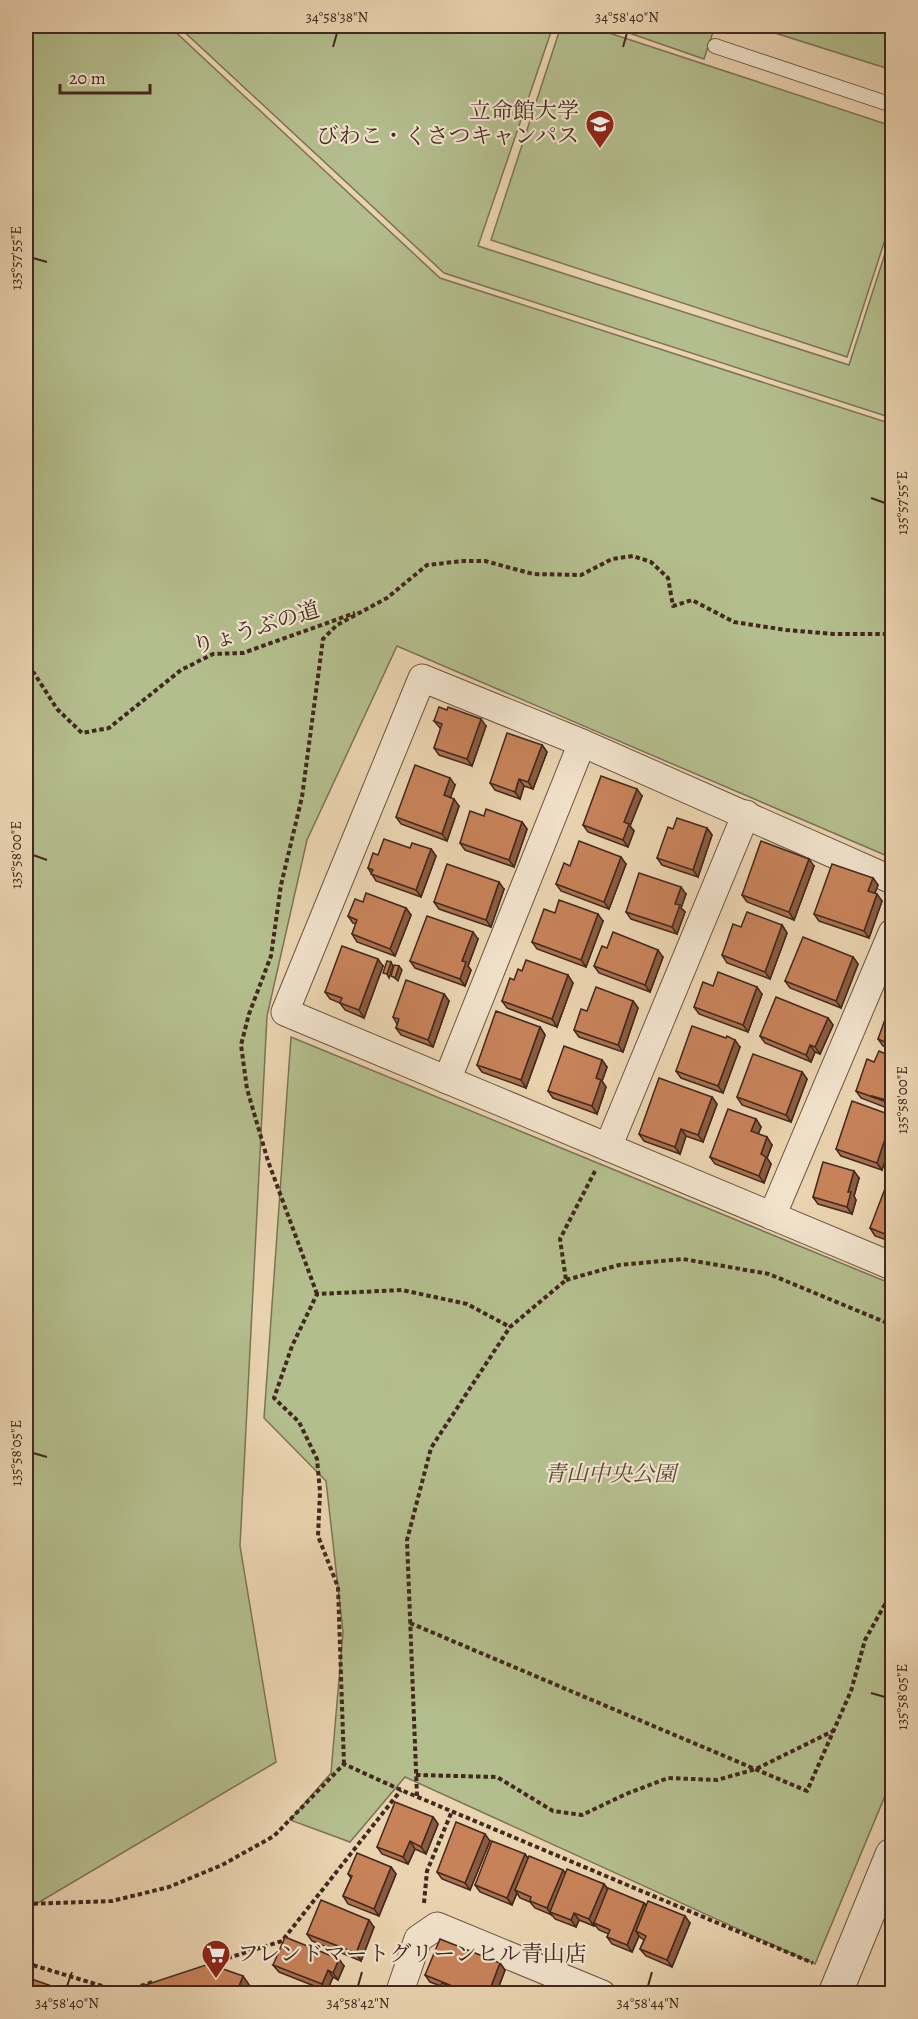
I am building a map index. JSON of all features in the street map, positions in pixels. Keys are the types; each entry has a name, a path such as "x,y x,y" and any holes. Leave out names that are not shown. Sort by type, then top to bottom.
{"street":[{"path":"892,880 582,743 422,678 285,1012 892,1266"},
{"path":"447,1080 582,743"},
{"path":"608,1147 746,814"},
{"path":"772,1216 892,933"},
{"path":"838,1984 892,1855"},
{"path":"399,1994 418,1939 437,1926 602,1994"}],"lane":[{"path":"715,46 892,105"}],"path":[{"path":"26,1904 112,1901 169,1887 222,1865 274,1836 344,1764 338,1587 318,1536 320,1492 317,1459 299,1422 274,1398 292,1346 317,1294 268,1161 247,1089 241,1045 249,1014 271,956 281,885 302,797 323,639 337,625 387,598 427,565 485,561 533,574 581,575 612,559 633,556 651,562 668,578 673,606 692,600 734,622 786,630 834,634 892,634"},
{"name":"りょうぶの道","path":"26,667 34,673 57,709 82,733 109,728 181,670 213,654 243,653 367,609"},
{"path":"566,1280 560,1239 608,1147"},
{"path":"417,1796 407,1540 431,1448 510,1327 566,1280 619,1265 682,1258 769,1274 892,1324"},
{"path":"317,1294 402,1290 468,1304 510,1327"},
{"path":"410,1622 807,1791 851,1691 865,1640 889,1597 892,1575"},
{"path":"416,1775 497,1777 553,1811 582,1815 626,1794 668,1778 717,1780 756,1769 833,1731"},
{"path":"344,1764 838,1984 886,1994"},
{"path":"202,1967 282,1941 401,1790"},
{"path":"427,1871 452,1811"},
{"path":"26,1964 122,1992 157,1981"}],"green space":[{"path":"26,26 169,26 440,278 892,424 892,858 397,646 307,840 267,1016 240,1546 276,1762 26,1910"},
{"path":"178,26 553,26 478,246 849,365 892,232 892,418 444,273"},
{"path":"561,26 588,26 892,126 892,218 847,357 491,240"},
{"path":"609,26 715,26 704,59"},
{"path":"753,26 892,26 892,70"},
{"name":"青山中央公園","path":"291,1037 892,1284 892,1779 815,1964 405,1777 350,1842 290,1820 331,1773 343,1632 326,1481 264,1418"}],"building":[{"path":"439,707 447,710 448,707 481,719 467,759 434,748 442,724 434,721"},
{"path":"507,733 542,745 528,782 519,779 515,792 490,783"},
{"path":"415,765 450,778 444,795 454,799 442,834 396,817"},
{"path":"601,776 637,789 624,822 629,824 623,840 583,825"},
{"path":"486,809 522,822 509,860 460,843 470,811 484,816"},
{"path":"677,818 707,828 693,870 657,858 668,827 673,829"},
{"path":"384,839 410,848 412,843 431,849 416,890 371,874 373,870 368,868 373,853 378,855"},
{"path":"579,841 621,857 604,902 556,884 564,863 570,866"},
{"path":"761,841 809,859 789,912 742,895"},
{"path":"447,864 499,882 486,920 434,902"},
{"path":"832,864 873,878 868,891 877,894 864,931 814,914"},
{"path":"639,873 681,887 675,904 680,905 672,927 626,912"},
{"path":"366,893 406,908 390,949 352,934 357,920 348,916 355,899 363,902"},
{"path":"559,900 598,914 581,960 532,942 544,909 555,913"},
{"path":"747,912 782,925 765,972 722,955 733,924 741,927"},
{"path":"427,916 473,932 462,961 466,962 460,979 410,961"},
{"path":"613,932 658,950 645,985 594,966 602,946 607,948"},
{"path":"803,937 853,957 836,1001 785,981"},
{"path":"342,946 378,959 359,1010 340,1003 342,998 325,992"},
{"path":"526,960 568,975 552,1019 502,1001 510,978 514,980 518,969 522,971"},
{"path":"387,961 391,962 387,974 383,973"},
{"path":"394,965 399,966 395,978 391,976"},
{"path":"718,972 757,987 743,1025 694,1007 703,982 713,986"},
{"path":"406,980 444,994 428,1040 396,1028 399,1019 393,1017"},
{"path":"596,987 633,1001 618,1045 574,1030 581,1009 587,1011"},
{"path":"776,997 828,1018 815,1047 810,1045 806,1055 760,1036"},
{"path":"496,1011 540,1027 521,1080 477,1065"},
{"path":"888,1011 892,1012 892,1045 878,1039"},
{"path":"692,1026 735,1040 718,1086 676,1071"},
{"path":"564,1046 602,1060 596,1078 601,1080 592,1106 548,1091"},
{"path":"879,1051 892,1057 892,1104 856,1091 867,1059 874,1062"},
{"path":"753,1054 802,1072 786,1115 737,1097"},
{"path":"659,1078 712,1097 698,1135 681,1129 675,1147 639,1134"},
{"path":"852,1101 888,1114 887,1120 891,1121 877,1163 836,1149"},
{"path":"728,1109 756,1119 751,1131 767,1137 761,1154 766,1157 759,1176 710,1157"},
{"path":"823,1162 854,1171 848,1192 851,1192 847,1207 813,1197"},
{"path":"886,1186 892,1188 892,1237 870,1228"},
{"path":"395,1802 433,1817 421,1847 410,1841 403,1857 377,1847"},
{"path":"456,1822 485,1834 465,1883 437,1872"},
{"path":"492,1841 525,1854 507,1898 475,1885"},
{"path":"357,1853 391,1867 374,1909 343,1896 352,1876 348,1874"},
{"path":"529,1856 563,1870 547,1908 530,1901 531,1897 515,1890"},
{"path":"567,1869 604,1884 589,1919 574,1913 571,1920 550,1912"},
{"path":"608,1888 644,1903 627,1945 607,1937 610,1930 594,1923"},
{"path":"321,1900 369,1920 356,1953 307,1934"},
{"path":"648,1901 685,1916 667,1960 640,1949 646,1936 636,1931"},
{"path":"285,1937 339,1959 333,1973 328,1970 322,1984 273,1965"},
{"path":"440,1939 500,1963 488,1994 472,1994 425,1975"},
{"path":"892,1949 892,1963 888,1962"},
{"path":"209,1964 243,1976 236,1994 118,1994"},
{"path":"26,1977 74,1994 26,1994"},
{"path":"442,1983 467,1994 437,1994"},
{"path":"500,1986 513,1991 514,1986 532,1994 497,1994"}],"place":[{"name":"立命館大学 びわこ・くさつキャンパス","path":"600,150"},
{"name":"フレンドマートグリーンヒル青山店","path":"216,1980"}]}
